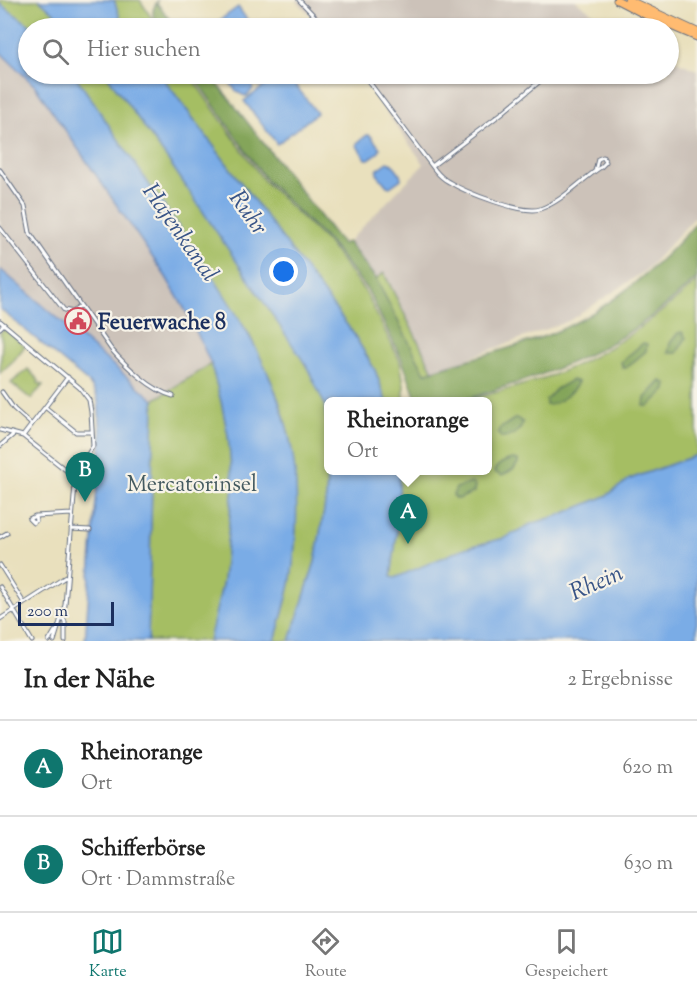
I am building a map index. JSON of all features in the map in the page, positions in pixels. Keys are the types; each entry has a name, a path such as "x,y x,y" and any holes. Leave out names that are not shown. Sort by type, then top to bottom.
{"highway":[{"path":"616,0 653,18"},
{"path":"628,0 663,18"},
{"path":"679,25 697,32"},
{"path":"679,29 697,37"}],"street":[{"path":"300,0 317,18"},
{"path":"370,84 432,166 445,180 457,187 516,208 532,211 553,202 604,165 605,158 601,156 598,159 595,171"},
{"path":"432,166 536,84"},
{"path":"0,170 26,208 30,233 116,356 158,390 173,396"},
{"path":"0,228 64,310 73,312 81,306"},
{"path":"0,321 81,388 89,400 92,412 93,446 77,472 70,529 66,605 49,641"},
{"path":"0,328 4,324"},
{"path":"23,436 68,377"},
{"path":"2,392 14,409 32,424"},
{"path":"45,407 76,432 92,432"},
{"path":"0,430 23,436 67,471 77,472"},
{"path":"0,446 14,434"},
{"path":"35,516 72,514"},
{"path":"70,529 90,530"},
{"path":"0,531 3,535"},
{"path":"0,565 24,603"},
{"path":"0,619 68,576"},
{"path":"0,587 32,641"},
{"path":"62,616 65,622 65,641"},
{"path":"54,641 56,629"}],"shaded area":[{"path":"296,0 575,0 599,18 313,18"},
{"path":"0,52 18,68 18,84 33,84 63,124 166,277 202,342 211,364 154,400 0,269"},
{"path":"679,62 697,70 697,215 645,271 569,321 425,374 348,242 424,164 365,84 679,84"}],"green space":[{"path":"0,0 40,0 60,18 20,18 0,4"},
{"path":"114,0 140,0 152,18 120,18"},
{"path":"158,0 157,3 168,18 154,18 154,9"},
{"path":"81,84 113,84 171,164 301,357 318,386 324,402 326,500 315,562 290,641 275,641 293,562 296,518 295,474 282,410 249,334"},
{"path":"167,84 196,84 264,181 329,244 366,293 400,361 404,397 385,397 375,370 353,333"},
{"path":"199,84 218,84 342,244 348,242 376,279 425,373 548,335 590,314 629,288 665,256 697,222 697,278 675,298 631,331 560,367 473,397 416,397 402,360 368,291 330,243 266,180"},
{"path":"384,273 433,371 425,374 376,279"},
{"path":"697,281 697,455 630,479 606,496 531,524 505,538 465,548 416,570 391,578 399,517 399,475 492,475 492,397 480,397 524,385 577,365 614,345 665,308"},
{"path":"4,329 25,346 0,373 2,342 0,333"},
{"path":"682,332 686,338 677,353 668,353 670,343 678,333"},
{"path":"643,343 647,344 646,351 623,368 621,362"},
{"name":"Mercatorinsel","path":"211,364 228,435 233,487 223,581 211,636 209,641 148,641 154,400"},
{"path":"28,369 39,381 38,383 43,385 31,399 11,383"},
{"path":"572,380 578,382 569,393 560,401 546,405 546,400 556,389"},
{"path":"661,381 667,384 666,390 649,406 644,406 645,398"},
{"path":"516,418 523,422 520,429 502,438 498,434 499,429"},
{"path":"512,459 518,460 514,469 502,476 494,472 499,465"},
{"path":"471,483 475,485 474,492 459,499 455,498 453,495 456,488"}],"water":[{"path":"40,0 114,0 120,18 60,18"},
{"path":"0,4 20,18 18,18 18,69 0,52"},
{"path":"238,7 246,18 223,18"},
{"name":"Hafenkanal","path":"33,84 81,84 210,272 262,360 286,423 293,457 297,504 292,569 275,641 209,641 223,581 233,487 228,435 211,364 191,320 166,277"},
{"name":"Ruhr","path":"113,84 167,84 353,333 375,370 385,397 324,397 324,403 306,365 171,164"},
{"path":"231,84 252,84 253,89 247,96 236,91"},
{"path":"267,84 295,84 317,113 277,144 244,101"},
{"path":"370,135 380,148 379,152 369,159 366,159 357,146 357,143"},
{"path":"388,162 397,169 401,179 390,187 377,174 377,170"},
{"path":"0,269 154,400 148,641 85,641 101,435 98,401 89,383 0,309"},
{"name":"Rhein","path":"697,455 697,636 686,641 290,641 315,562 326,499 327,475 399,475 399,517 391,577 395,578 465,548 505,538 531,524 606,496 630,479"}],"place":[{"name":"Feuerwache 8","path":"78,321"},
{"name":"Schifferbörse","path":"85,502"},
{"name":"Rheinorange","path":"408,544"}]}
